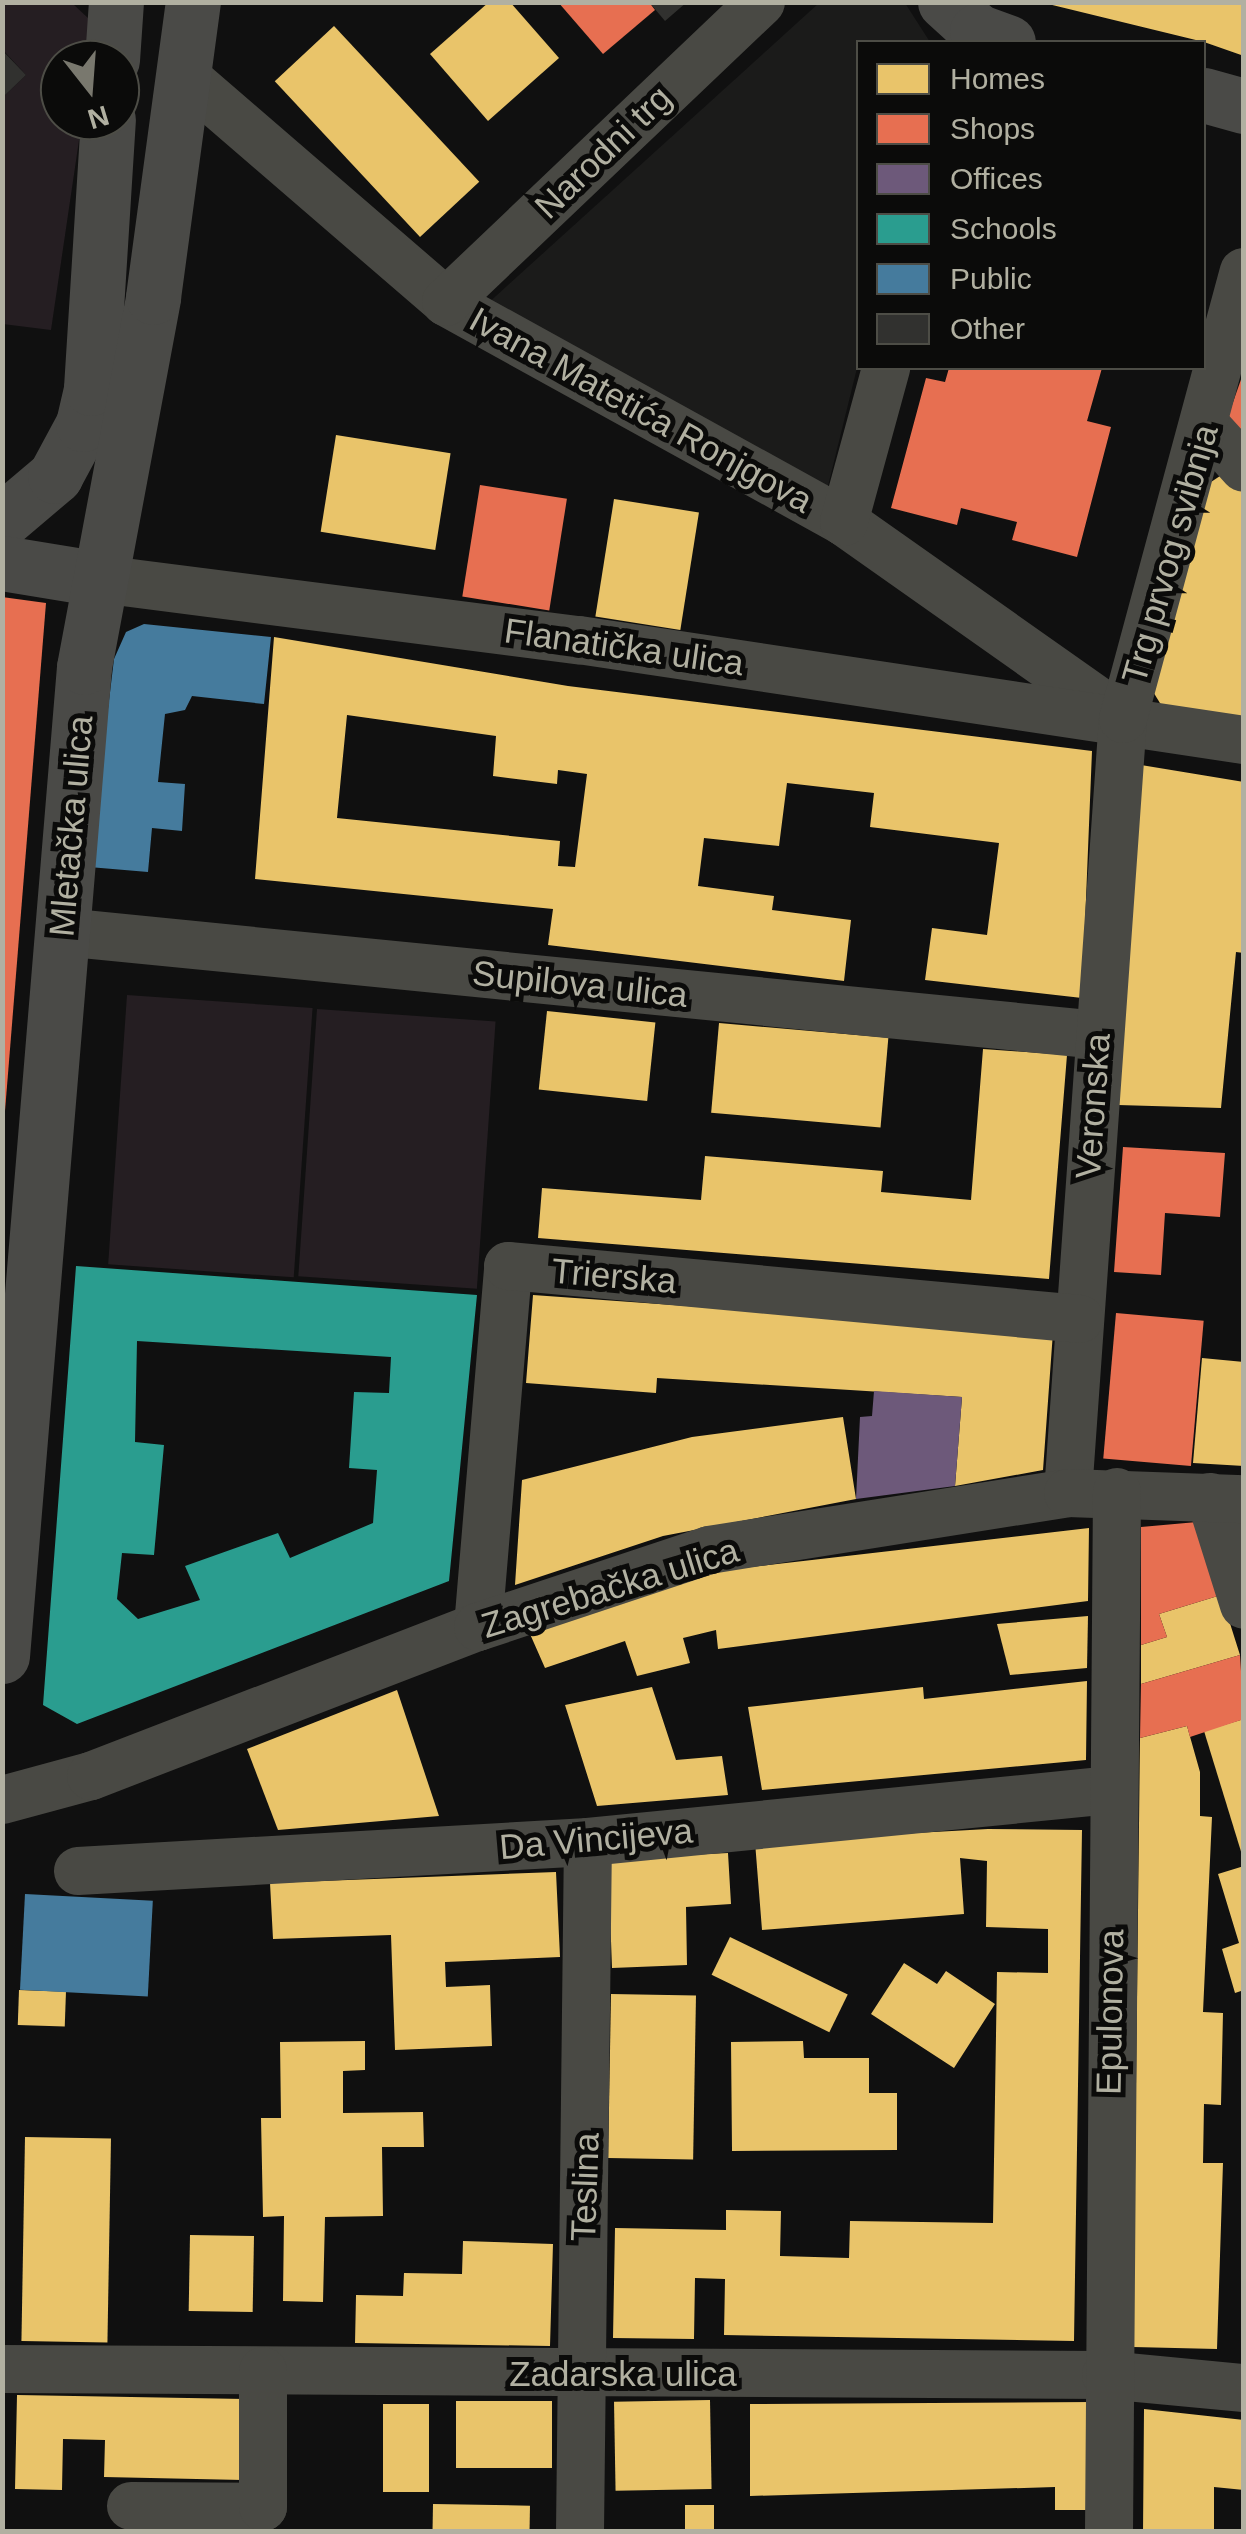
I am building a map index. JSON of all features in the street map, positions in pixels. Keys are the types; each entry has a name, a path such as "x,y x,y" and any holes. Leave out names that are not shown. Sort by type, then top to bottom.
{"main road":[{"name":"Mletačka ulica","path":"2,1656 18,1246 63,932 84,667 153,297 192,2"},
{"path":"1206,96 1244,106"},
{"path":"2,521 55,476 83,424 92,388 107,140"},
{"name":"Flanatička ulica","path":"2,563 100,579"}],"street":[{"name":"Narodni trg","path":"446,302 761,2"},
{"name":"Ivana Matetića Ronjgova","path":"181,73 446,302 844,522 1123,719"},
{"name":"Trg prvog svibnja","path":"1123,719 1207,427 1244,272"},
{"path":"844,522 885,370"},
{"path":"1207,427 1244,468"},
{"name":"Flanatička ulica","path":"100,579 1123,719 1244,740"},
{"name":"Veronska","path":"1068,1493 1123,719"},
{"name":"Supilova ulica","path":"63,932 1098,1035"},
{"name":"Trierska","path":"478,1627 508,1266 1080,1318"},
{"name":"Epulonova","path":"1109,2532 1106,2376 1117,1492"},
{"name":"Zagrebačka ulica","path":"2,1800 90,1776 478,1627 709,1550 1068,1493 1227,1498"},
{"path":"1227,1498 1244,1605"},
{"name":"Da Vincijeva","path":"78,1871 588,1842 1112,1790"},
{"name":"Teslina","path":"580,2532 588,1842"},
{"name":"Zadarska ulica","path":"2,2369 1106,2376 1244,2388"},
{"path":"132,2506 263,2507 263,2372"}],"shaded area":[{"path":"3,3 72,3 89,19 89,40 40,40 40,140 79,140 51,330 3,324 2,98 26,75 3,50"},
{"path":"819,3 905,3 929,40 856,40 857,370 827,490 486,305"},
{"path":"127,995 313,1008 294,1277 108,1264"},
{"path":"317,1009 496,1021 477,1289 298,1276"}],"building: Homes":[{"path":"489,2 510,2 559,58 488,121 430,54"},
{"path":"1040,2 1244,2 1244,56 1206,40"},
{"path":"334,26 479,182 420,237 275,81"},
{"path":"336,435 451,453 435,550 321,532"},
{"path":"1229,470 1244,486 1244,723 1163,708 1152,690 1208,484"},
{"path":"614,499 699,512 680,630 595,617"},
{"path":"274,637 568,686 1092,751 1082,998 925,980 932,928 987,935 999,843 870,827 874,793 787,783 779,846 704,838 698,886 774,896 772,910 851,920 844,981 548,945 553,909 255,879","holes":["347,715 496,736 493,776 557,784 558,770 587,774 575,867 558,866 560,841 337,818"]},
{"path":"1141,765 1244,782 1244,953 1236,952 1221,1108 1118,1105"},
{"path":"547,1011 655,1022 647,1101 539,1090"},
{"path":"719,1023 888,1038 881,1127 711,1113"},
{"path":"983,1049 1067,1055 1049,1279 538,1238 542,1188 701,1200 705,1156 883,1171 881,1192 971,1200"},
{"path":"533,1295 1053,1332 1043,1470 955,1486 962,1397 657,1378 656,1393 526,1383"},
{"path":"1202,1358 1244,1362 1244,1466 1193,1463"},
{"path":"843,1417 856,1499 663,1536 515,1585 522,1480 692,1437"},
{"path":"1089,1528 1088,1601 718,1649 716,1630 683,1638 690,1663 637,1676 625,1641 545,1668 530,1634 708,1572"},
{"path":"1221,1595 1240,1655 1141,1684 1141,1645 1167,1637 1159,1614"},
{"path":"1088,1616 1087,1668 1010,1675 997,1624"},
{"path":"1087,1681 1086,1760 762,1790 748,1707 923,1687 924,1699"},
{"path":"652,1687 676,1760 722,1756 728,1795 597,1806 565,1705"},
{"path":"397,1690 439,1816 278,1830 247,1749"},
{"path":"1244,1719 1244,1858 1243,1858 1204,1731"},
{"path":"1187,1726 1200,1772 1200,1816 1212,1817 1203,2012 1223,2013 1221,2105 1204,2104 1203,2163 1223,2163 1217,2349 1133,2347 1140,1738"},
{"path":"988,1829 1082,1830 1074,2341 724,2335 725,2279 695,2278 694,2339 613,2338 615,2228 726,2230 726,2210 781,2211 780,2256 849,2258 850,2221 993,2223 997,1972 1048,1973 1048,1929 986,1927 987,1861 960,1858 964,1914 762,1930 755,1842"},
{"path":"728,1853 731,1904 686,1907 687,1965 612,1968 608,1859"},
{"path":"1244,1866 1244,1990 1235,1993 1222,1949 1239,1943 1218,1874"},
{"path":"556,1872 560,1957 445,1962 446,1987 490,1985 492,2046 395,2050 391,1935 273,1939 270,1883"},
{"path":"730,1937 848,1994 829,2032 712,1975"},
{"path":"904,1963 937,1984 946,1971 995,2004 954,2068 871,2014"},
{"path":"19,1990 66,1992 65,2027 18,2025"},
{"path":"611,1994 696,1995 693,2159 608,2158"},
{"path":"365,2041 365,2070 343,2071 343,2113 423,2112 424,2147 382,2147 383,2216 325,2217 323,2302 283,2301 284,2216 263,2217 261,2118 281,2118 280,2042"},
{"path":"803,2041 804,2058 869,2058 869,2093 897,2093 897,2150 732,2151 731,2042"},
{"path":"25,2137 111,2139 107,2342 21,2341"},
{"path":"190,2235 254,2236 253,2312 189,2311"},
{"path":"463,2241 553,2244 550,2346 355,2343 356,2295 403,2296 404,2273 462,2274"},
{"path":"17,2395 245,2399 243,2480 104,2477 105,2440 63,2439 62,2490 15,2489"},
{"path":"710,2400 712,2489 616,2491 614,2402"},
{"path":"456,2401 552,2401 552,2468 456,2468"},
{"path":"1095,2402 1095,2510 1055,2510 1055,2487 750,2496 750,2404"},
{"path":"383,2404 429,2404 429,2492 383,2492"},
{"path":"1144,2409 1244,2420 1244,2490 1214,2487 1214,2532 1143,2532"},
{"path":"433,2504 530,2506 530,2532 433,2532"},
{"path":"685,2505 714,2505 714,2532 685,2532"}],"building: Shops":[{"path":"558,2 649,2 655,10 603,54"},
{"path":"948,370 1101,370 1087,421 1111,427 1077,557 1012,540 1017,522 961,508 957,525 891,508 926,378 945,382"},
{"path":"1244,371 1244,441 1226,422"},
{"path":"480,485 567,499 549,610 462,597"},
{"path":"2,597 46,603 5,1111 2,1111"},
{"path":"1123,1147 1225,1153 1220,1217 1165,1213 1161,1275 1114,1272"},
{"path":"1116,1313 1204,1321 1191,1466 1103,1458"},
{"path":"1197,1522 1221,1595 1159,1614 1167,1637 1141,1645 1141,1527"},
{"path":"1240,1655 1244,1719 1190,1737 1187,1726 1140,1738 1141,1684"}],"building: Offices":[{"path":"874,1391 962,1397 955,1486 856,1499 860,1417 872,1416"}],"building: Schools":[{"path":"76,1266 477,1295 449,1581 77,1724 43,1705","holes":["137,1341 391,1357 389,1393 354,1392 349,1468 377,1470 373,1523 290,1558 278,1533 185,1566 200,1600 138,1619 117,1599 122,1553 154,1555 164,1445 135,1442"]}],"building: Public":[{"path":"144,624 271,637 264,704 192,696 185,710 165,714 158,782 185,784 182,831 152,828 148,872 89,867 114,659 126,632"},
{"path":"25,1894 153,1901 148,1997 20,1990"}],"building: Other":[{"path":"649,2 687,2 665,21"},
{"path":"2,50 26,75 2,98"}]}
